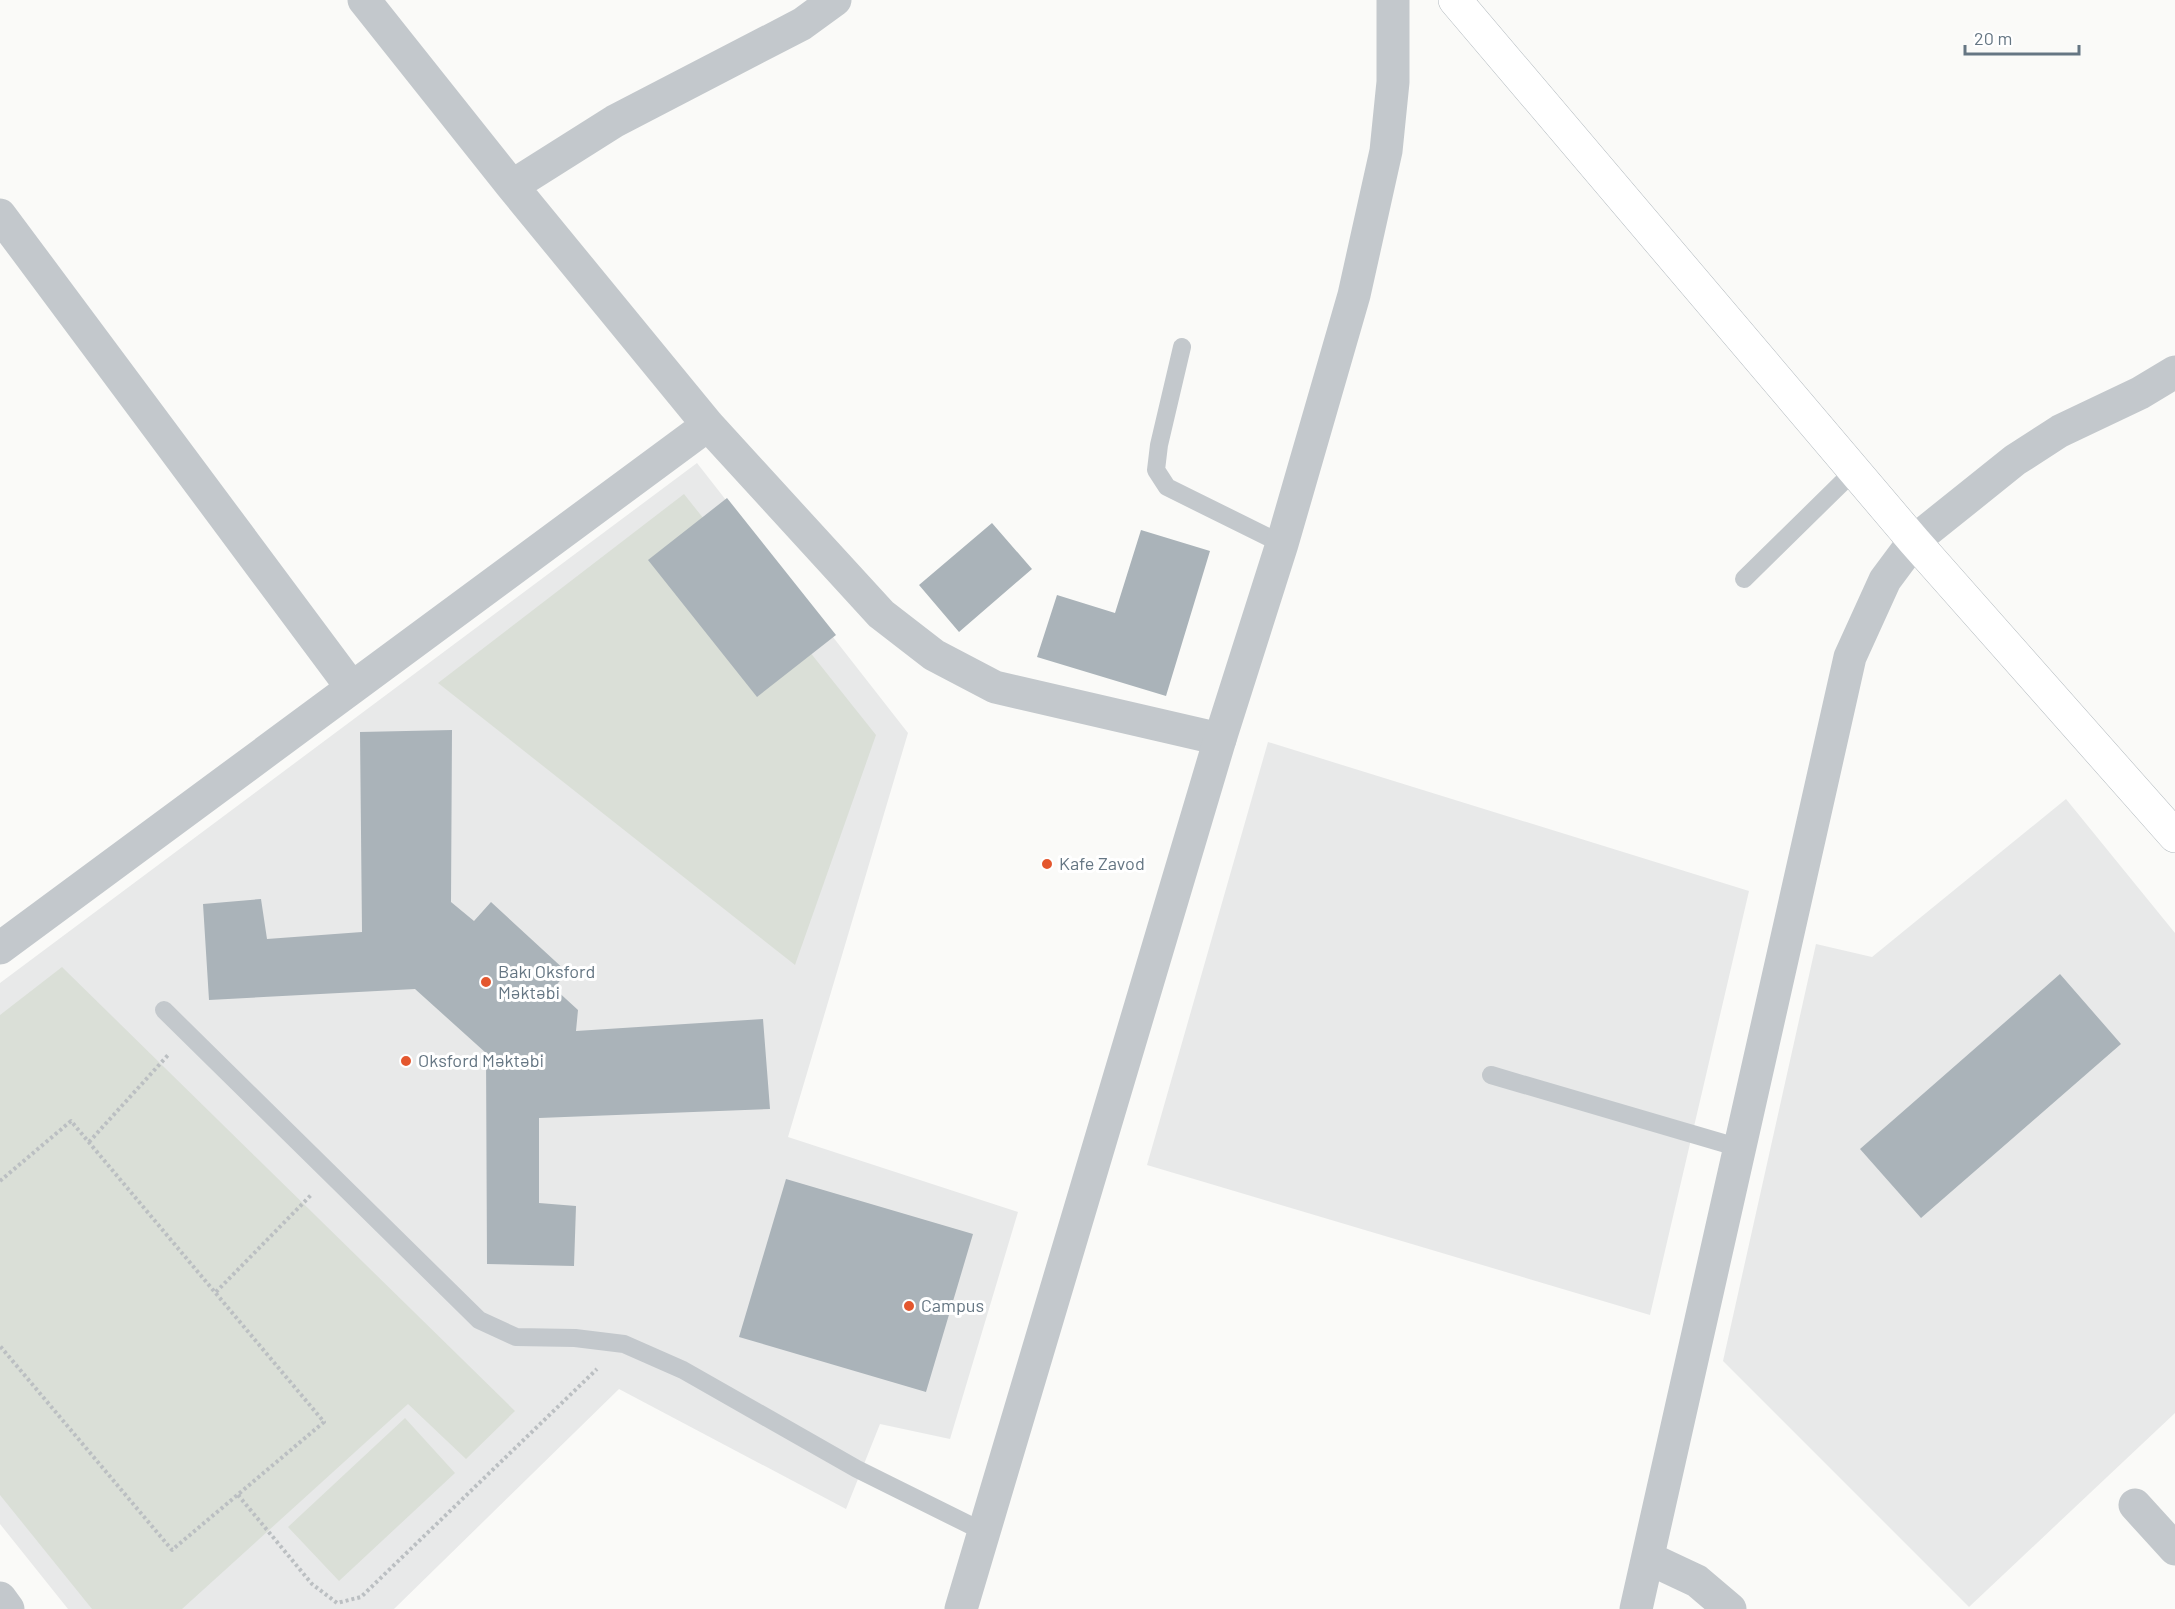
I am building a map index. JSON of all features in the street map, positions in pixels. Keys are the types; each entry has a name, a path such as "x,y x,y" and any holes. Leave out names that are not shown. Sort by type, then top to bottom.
{"main road":[{"path":"1455,0 1914,541 2175,836"}],"street":[{"path":"364,0 512,186 708,425 881,614 934,655 996,687 1220,739"},
{"path":"512,186 615,120 802,24 835,0"},
{"path":"961,1609 1220,739 1282,544 1354,295 1386,150 1393,82 1394,0"},
{"path":"0,215 352,688"},
{"path":"1636,1609 1850,657 1885,580 1914,541 2015,459 2060,431 2140,393 2175,372"},
{"path":"5,934 352,688 708,425"},
{"path":"2135,1505 2175,1549"},
{"path":"1648,1558 1697,1581 1730,1609"},
{"path":"0,1598 8,1609"}],"lane":[{"path":"1182,347 1159,445 1156,470 1167,487 1282,544"},
{"path":"1743,579 1855,470"},
{"path":"164,1010 479,1320 516,1337 575,1338 624,1344 683,1370 857,1469 984,1532"},
{"path":"1491,1075 1740,1148"}],"path":[{"path":"89,1142 187,1033"},
{"path":"0,1181 71,1121 324,1422 172,1550 0,1346"},
{"path":"216,1292 331,1175"},
{"path":"238,1495 312,1584 337,1603 361,1597 624,1344"}],"shaded area":[{"name":"Oksford Məktəbi","path":"697,463 908,733 788,1137 1018,1212 950,1439 880,1424 846,1509 619,1389 394,1609 68,1609 0,1524 0,983"},
{"path":"684,494 876,735 795,965 438,683"},
{"path":"1268,742 1749,891 1650,1315 1147,1165"},
{"path":"2066,799 2175,933 2175,1413 1969,1607 1723,1361 1816,944 1872,957"},
{"path":"62,967 515,1411 466,1459 408,1404 182,1609 92,1609 0,1495 0,1015"},
{"path":"405,1418 455,1473 339,1581 288,1527"}],"building":[{"path":"727,498 836,635 757,697 648,560"},
{"path":"992,523 1032,569 959,632 919,585"},
{"path":"1141,530 1210,551 1166,696 1037,657 1057,595 1115,613"},
{"path":"452,730 451,902 474,921 491,902 567,972 554,988 578,1010 576,1031 763,1019 770,1109 539,1118 539,1203 576,1206 574,1266 487,1264 486,1053 415,989 209,1000 203,904 261,899 267,939 362,932 360,732"},
{"path":"2060,974 2121,1044 1921,1218 1860,1149"},
{"path":"786,1179 973,1234 926,1392 739,1337"}],"place":[{"name":"Kafe Zavod","path":"1047,864"},
{"name":"Bakı Oksford Məktəbi","path":"486,982"},
{"name":"Oksford Məktəbi","path":"406,1061"},
{"name":"Campus","path":"909,1306"}]}
